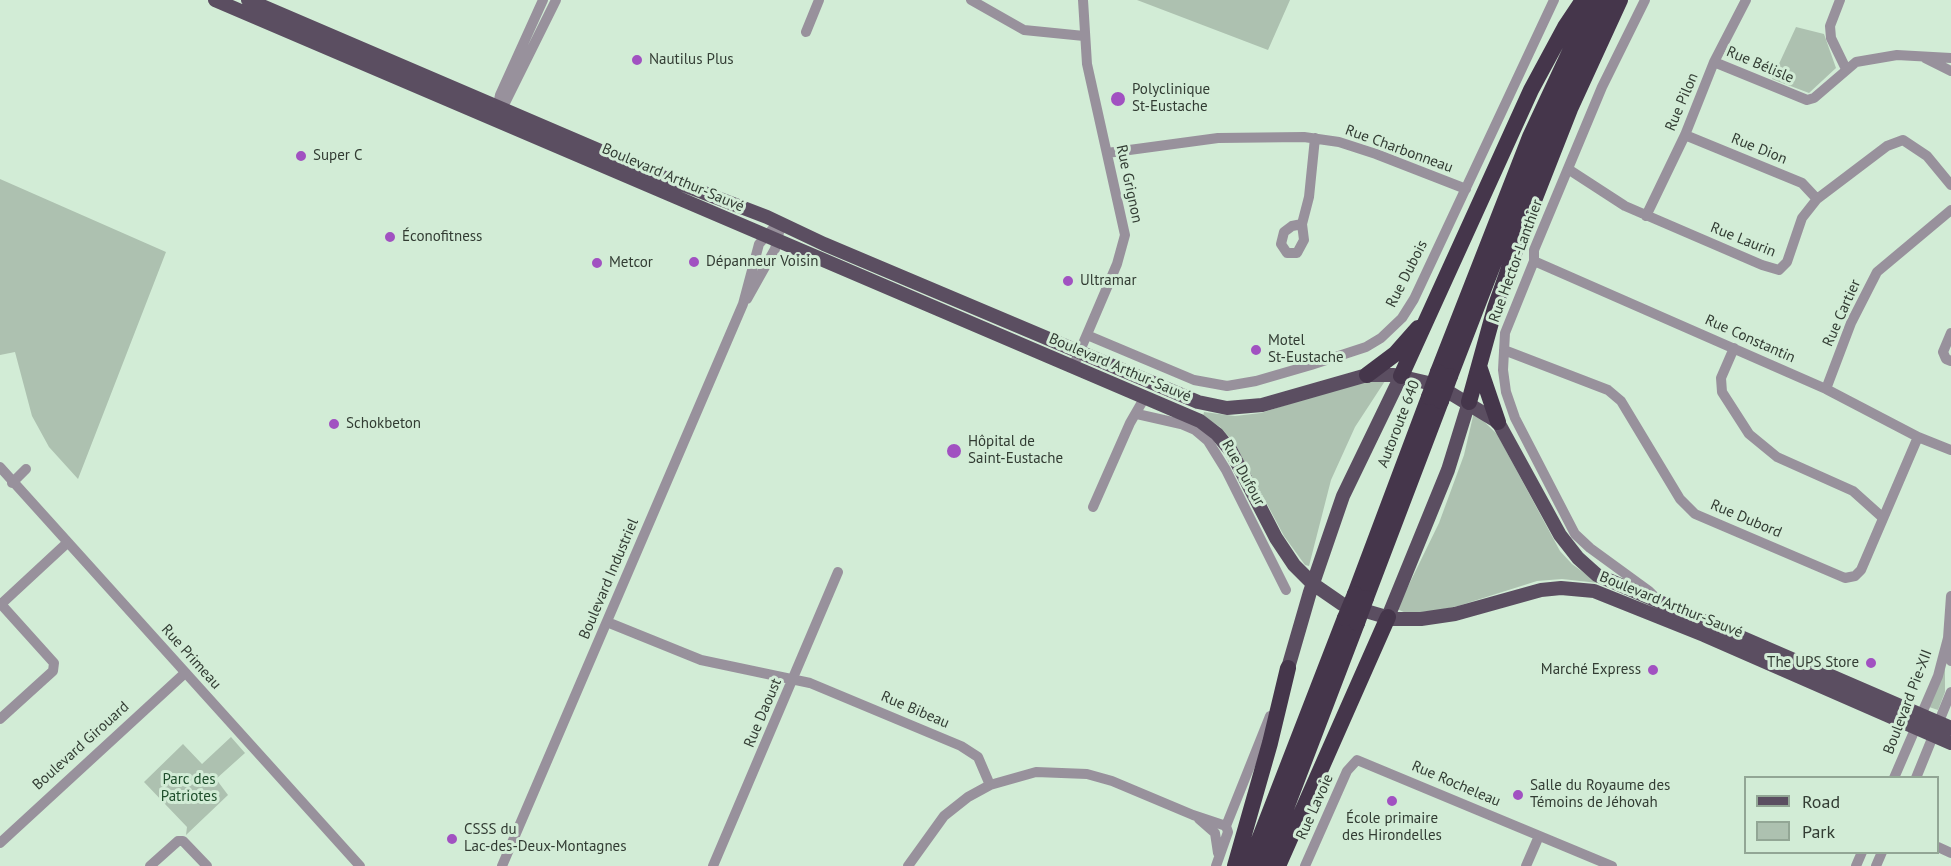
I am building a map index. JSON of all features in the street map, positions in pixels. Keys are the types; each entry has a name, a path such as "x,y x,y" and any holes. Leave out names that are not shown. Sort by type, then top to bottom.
{"highway":[{"path":"1401,376 1531,90 1583,0"},
{"name":"Autoroute 640","path":"1264,866 1360,596 1435,399 1526,146 1594,0"},
{"name":"Autoroute 640","path":"1444,374 1542,138 1608,0"},
{"path":"1469,402 1496,308 1526,222 1570,109 1620,0"},
{"path":"1367,375 1400,350 1431,311"},
{"path":"1479,366 1498,422"},
{"path":"1278,866 1388,617"},
{"name":"Autoroute 640","path":"1249,866 1351,621"},
{"path":"1235,866 1270,744 1288,668"}],"main road":[{"name":"Boulevard Arthur-Sauvé","path":"215,0 500,107 771,238 1200,421 1222,438 1237,461 1283,550 1313,584 1342,604 1404,620 1442,617 1541,590 1561,588 1594,591 1942,729 1951,743"},
{"name":"Boulevard Arthur-Sauvé","path":"248,0 647,171 779,223 1184,398 1219,407 1269,404 1367,375 1401,376 1437,385 1469,402 1498,422 1556,530 1578,558 1602,578 1660,602 1919,721"},
{"path":"1288,668 1313,584 1347,486 1401,376"},
{"path":"1388,617 1448,470 1469,402"}],"street":[{"path":"500,107 518,52 543,0"},
{"path":"500,107 556,0"},
{"path":"806,32 819,0"},
{"path":"971,0 1024,30 1084,36"},
{"name":"Rue Grignon","path":"1073,367 1117,264 1125,238 1088,72 1083,0"},
{"name":"Rue Dubois","path":"1087,335 1194,380 1221,385 1256,381 1361,349 1386,335 1405,314 1554,0"},
{"name":"Rue Hector-Lanthier","path":"1645,0 1602,87 1534,250 1534,261 1510,320 1504,350 1504,385 1511,409 1572,528 1590,548 1649,591 1660,602"},
{"name":"Rue Pilon","path":"1646,216 1685,135 1714,62 1746,0"},
{"path":"1840,0 1830,26 1831,38 1846,69"},
{"name":"Rue Bélisle","path":"1714,62 1807,100 1814,98 1856,62 1897,55 1951,58"},
{"name":"Rue Bélisle","path":"1923,56 1951,71"},
{"name":"Rue Dion","path":"1685,135 1802,183 1817,199"},
{"name":"Rue Charbonneau","path":"1107,153 1237,137 1315,138 1376,154 1466,189"},
{"path":"1302,224 1307,207 1315,138"},
{"name":"Rue Laurin","path":"1568,169 1625,206 1762,266 1779,270 1787,262 1802,218 1817,199 1887,146 1903,140 1927,156 1951,185"},
{"name":"Rue Cartier","path":"1826,389 1851,323 1877,272 1951,210"},
{"name":"Boulevard Industriel","path":"743,304 760,279 771,238 779,223"},
{"name":"Boulevard Industriel","path":"502,866 743,304 758,247 771,238"},
{"name":"Rue Constantin","path":"1534,261 1826,389 1918,437 1951,450"},
{"path":"1951,333 1943,352 1946,359 1951,361"},
{"path":"1734,348 1721,378 1722,393 1749,434 1777,457 1853,491 1882,517"},
{"name":"Rue Dubord","path":"1504,350 1608,390 1621,401 1680,499 1695,514 1845,578 1855,576 1861,570 1918,437"},
{"path":"1094,507 1130,423 1145,397"},
{"name":"Rue Dufour","path":"1137,414 1189,426 1212,445 1286,590"},
{"name":"Rue Primeau","path":"0,467 12,483 360,866"},
{"path":"12,483 26,469"},
{"path":"0,719 52,671 54,663 0,604 67,543"},
{"name":"Rue Daoust","path":"713,866 838,572"},
{"name":"Boulevard Pie-XII","path":"1894,776 1938,676 1948,638 1951,596"},
{"name":"Rue Bibeau","path":"607,622 701,660 810,683 970,751 980,759 990,784"},
{"name":"Boulevard Pie-XII","path":"1948,638 1951,661"},
{"path":"1217,862 1228,832 1226,826 1288,668"},
{"name":"Boulevard Girouard","path":"0,843 185,673"},
{"path":"1917,776 1942,729 1951,692"},
{"name":"Rue Rocheleau","path":"1354,761 1363,761 1612,866"},
{"name":"Rue Lavoie","path":"1305,866 1348,768 1354,761"},
{"path":"908,866 944,816 963,800 990,784 1036,772 1081,773 1112,781 1193,815 1226,826"},
{"path":"1193,815 1215,833 1217,862"},
{"path":"1526,866 1539,836"},
{"path":"150,866 177,841 183,841 207,866"}],"green space":[{"path":"1137,0 1290,0 1268,50"},
{"path":"1796,27 1824,34 1836,68 1809,93 1772,79"},
{"path":"0,179 166,252 78,479 49,447 32,416 15,352 0,355"},
{"path":"1385,381 1355,427 1331,480 1309,566 1305,565 1284,536 1234,442 1220,427 1203,416 1204,412 1235,416 1261,413 1357,382"},
{"path":"1474,412 1497,434 1560,551 1572,564 1598,583 1562,579 1537,581 1458,606 1435,611 1406,613 1397,609 1439,523 1464,455"},
{"path":"1945,668 1945,692 1938,710 1929,707"},
{"name":"Parc des Patriotes","path":"231,737 245,753 216,779 228,795 186,835 187,827 144,782 183,744 202,764"}],"place":[{"name":"Nautilus Plus","path":"637,60"},
{"name":"Polyclinique St-Eustache","path":"1118,99"},
{"name":"Super C","path":"301,156"},
{"name":"Éconofitness","path":"390,237"},
{"name":"Dépanneur Voisin","path":"694,262"},
{"name":"Metcor","path":"597,263"},
{"name":"Ultramar","path":"1068,281"},
{"name":"Motel St-Eustache","path":"1256,350"},
{"name":"Schokbeton","path":"334,424"},
{"name":"Hôpital de Saint-Eustache","path":"954,451"},
{"name":"The UPS Store","path":"1871,663"},
{"name":"Marché Express","path":"1653,670"},
{"name":"Salle du Royaume des Témoins de Jéhovah","path":"1518,795"},
{"name":"École primaire des Hirondelles","path":"1392,801"},
{"name":"CSSS du Lac-des-Deux-Montagnes","path":"452,839"}]}
